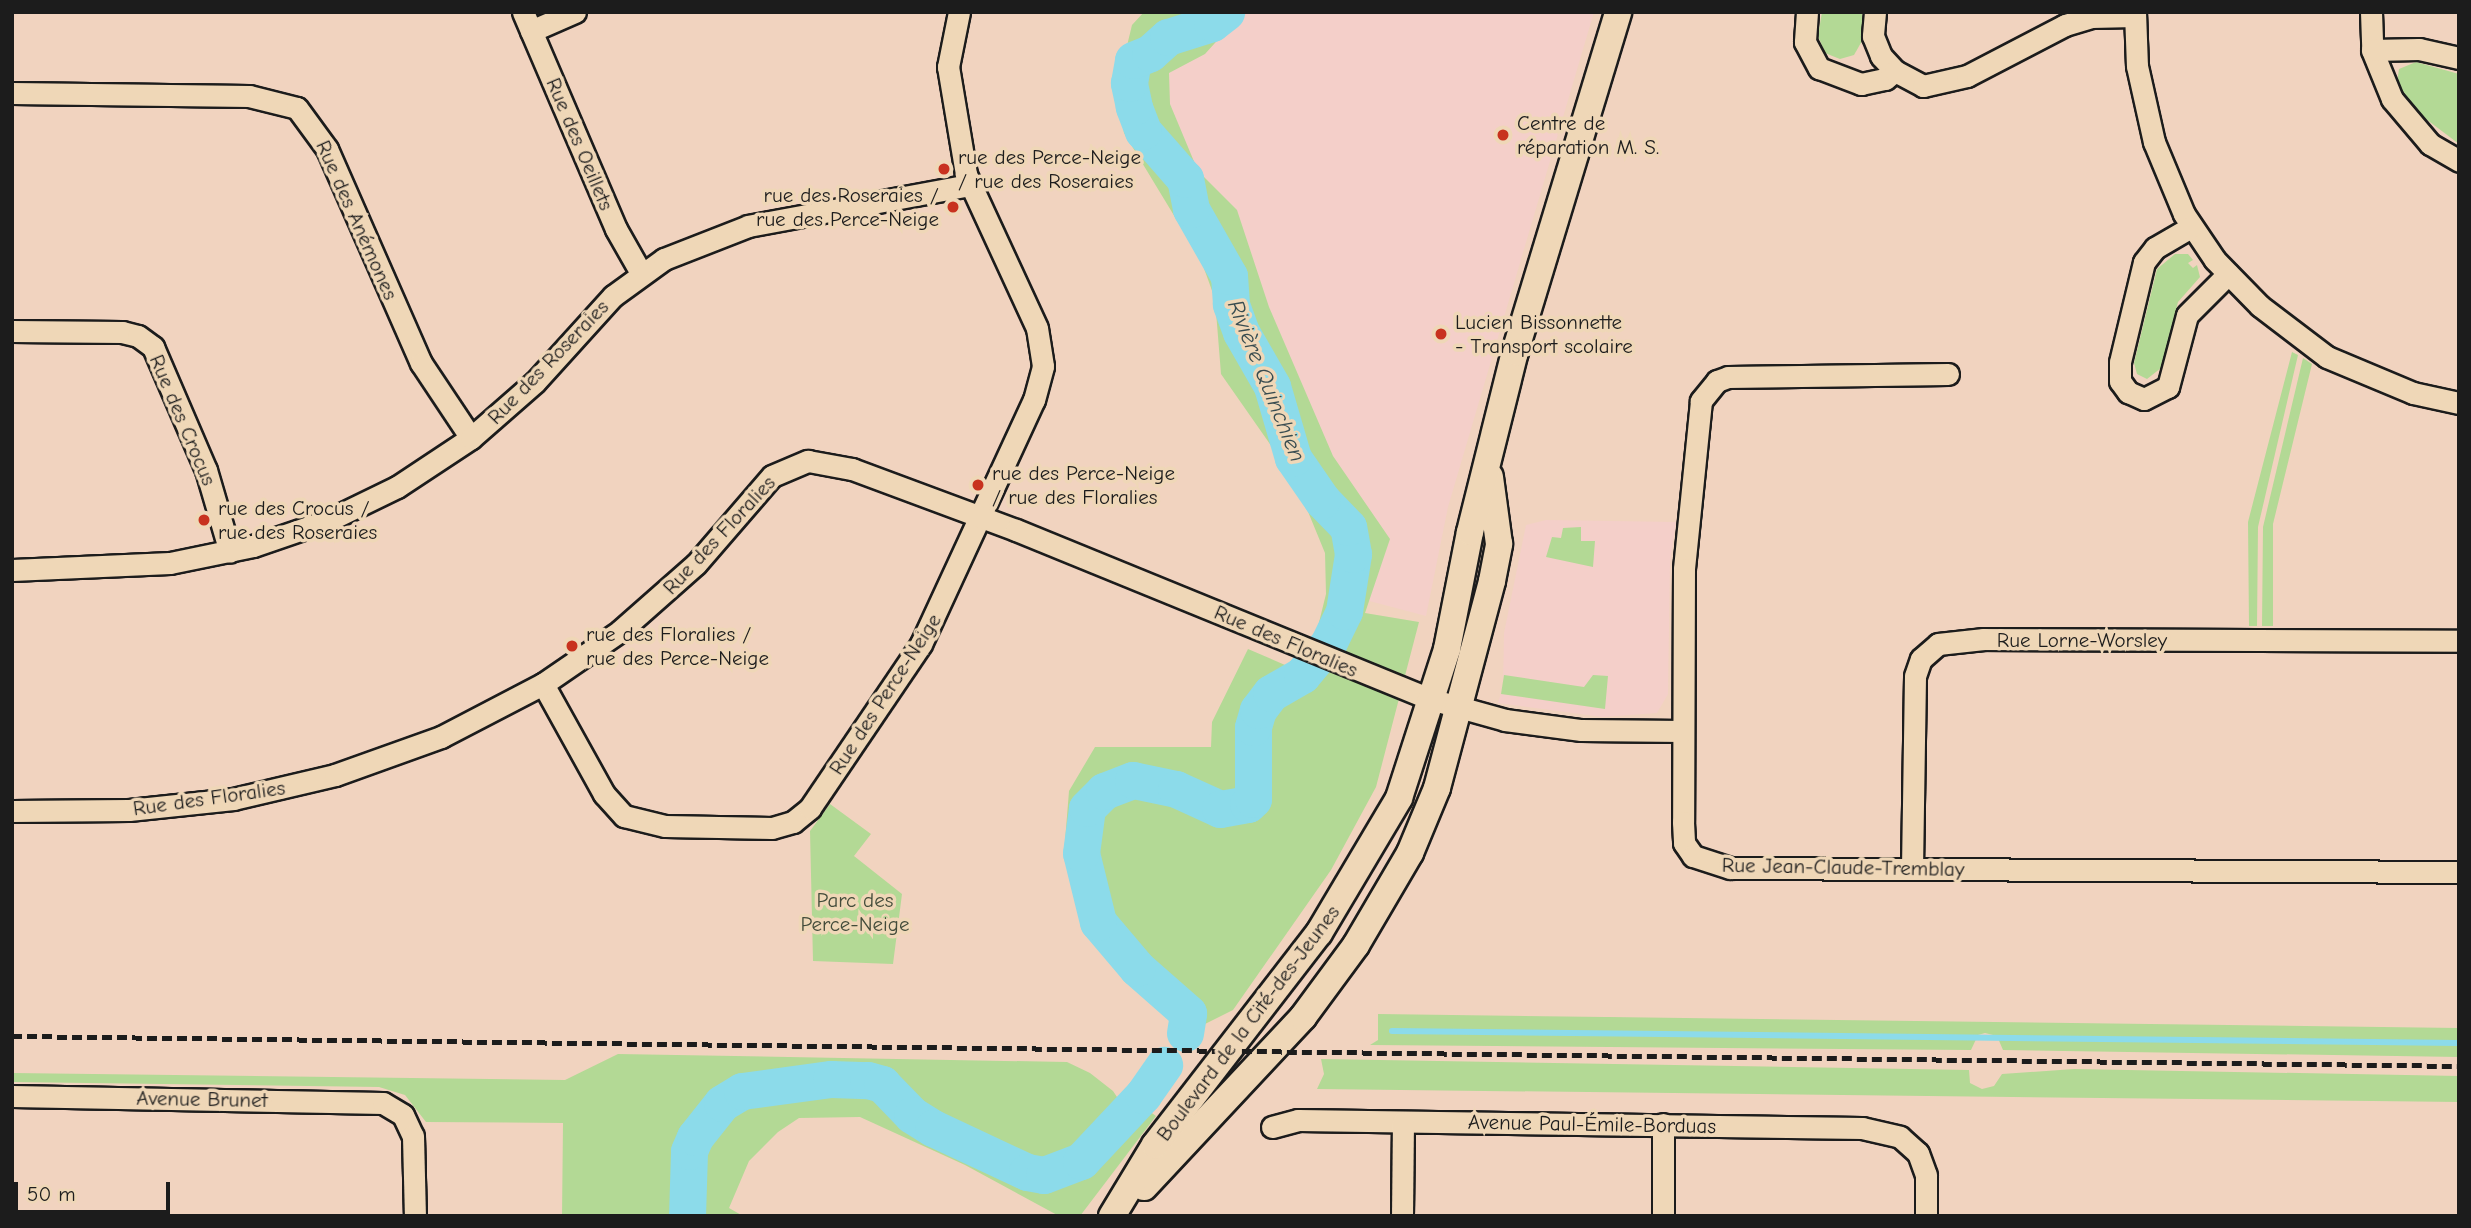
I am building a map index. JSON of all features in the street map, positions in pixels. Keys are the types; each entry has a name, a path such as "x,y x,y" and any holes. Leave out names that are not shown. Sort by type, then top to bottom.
{"main road":[{"name":"Boulevard de la Cité-des-Jeunes","path":"1112,1216 1154,1145 1276,992 1359,871 1399,798 1447,649 1470,532 1489,468 1515,352 1618,12"},
{"name":"Boulevard de la Cité-des-Jeunes","path":"1121,1216 1188,1136 1303,1017 1356,945 1400,872 1430,810 1461,708 1499,544 1489,468"}],"street":[{"path":"527,22 575,12"},
{"name":"Rue des Perce-Neige","path":"543,684 604,794 629,819 664,826 739,828 793,822 815,802 921,644 1034,400 1043,355 1037,328 969,185 948,77 959,12"},
{"path":"1807,12 1805,41 1819,68 1861,84 1885,79 1895,71"},
{"path":"1875,12 1876,46 1895,71 1923,86 1951,82 2065,24 2091,17 2135,14 2137,66 2149,124 2190,226 2228,274 2290,331 2337,362 2413,393 2459,403"},
{"path":"2371,12 2372,50 2382,82 2403,115 2430,144 2459,161"},
{"name":"Rue des Oeillets","path":"527,22 616,229 641,273"},
{"path":"2372,50 2419,49 2459,58"},
{"name":"Rue des Anémones","path":"12,93 257,96 297,107 327,149 422,363 471,438"},
{"name":"Rue des Roseraies","path":"12,570 150,566 230,552 309,527 374,500 471,438 520,397 599,310 641,273 730,231 969,185"},
{"path":"2190,226 2155,248 2144,262 2120,362 2120,381 2128,392 2144,399 2168,387 2188,315 2228,274"},
{"name":"Rue des Crocus","path":"12,331 122,332 138,336 153,347 199,451 230,552"},
{"name":"Rue Jean-Claude-Tremblay","path":"1948,374 1728,377 1706,392 1699,413 1684,569 1684,843 1700,861 1730,868 2459,872"},
{"name":"Rue des Floralies","path":"12,811 156,808 284,788 426,743 543,684 650,607 704,555 772,476 793,464 836,464 982,517 1430,699 1505,720 1581,730 1683,731"},
{"name":"Rue Lorne-Worsley","path":"1912,868 1915,676 1921,659 1938,645 1984,639 2459,641"},
{"name":"Avenue Brunet","path":"12,1097 361,1100 391,1106 403,1115 413,1136 415,1216"},
{"name":"Avenue Paul-Émile-Borduas","path":"1272,1127 1289,1121 1862,1128 1889,1132 1910,1144 1923,1163 1926,1216"},
{"path":"1402,1216 1404,1122"},
{"path":"1663,1124 1664,1216"}],"shaded area":[{"path":"1238,12 1594,12 1448,507 1426,616 1358,598 1145,69"},
{"path":"1546,520 1676,522 1670,562 1668,694 1657,713 1603,717 1498,703 1503,686 1504,633 1526,525"}],"green space":[{"path":"1144,12 1243,12 1205,54 1169,73 1170,104 1198,171 1237,210 1269,307 1333,456 1390,539 1365,613 1419,622 1376,787 1331,870 1233,1010 1205,1024 1157,1005 1108,953 1081,913 1064,854 1069,791 1095,747 1211,747 1212,722 1248,649 1292,668 1308,667 1326,594 1325,553 1295,480 1221,374 1215,299 1201,260 1124,133 1117,87 1132,25"},
{"path":"1822,12 1862,12 1862,41 1854,55 1840,59 1825,53 1818,36"},
{"path":"2416,62 2459,74 2459,144 2418,113 2397,83 2399,69"},
{"path":"2175,254 2188,254 2193,260 2188,263 2193,268 2197,265 2200,277 2178,302 2161,368 2147,379 2137,374 2134,363 2157,269"},
{"path":"2292,352 2298,355 2258,527 2257,626 2249,626 2248,522"},
{"path":"2303,358 2312,364 2273,524 2273,626 2262,626 2263,527"},
{"path":"1581,527 1581,541 1595,541 1593,567 1546,557 1552,537 1561,538 1563,528"},
{"path":"1504,675 1584,687 1593,675 1608,676 1605,709 1501,694"},
{"name":"Parc des Perce-Neige","path":"830,804 871,834 854,856 902,894 893,964 813,961 810,831"},
{"path":"1378,1014 2459,1028 2459,1057 2003,1050 1997,1036 1985,1033 1978,1035 1971,1050 1370,1045 1378,1040"},
{"path":"618,1054 1067,1062 1090,1073 1113,1091 1133,1121 1149,1111 1156,1116 1080,1216 1059,1216 965,1165 860,1117 799,1118 778,1132 749,1161 729,1208 743,1216 562,1216 563,1123 426,1122 405,1095 379,1087 12,1082 12,1073 565,1080"},
{"path":"1321,1059 1969,1070 1970,1083 1982,1089 1994,1086 2002,1074 2074,1069 2459,1076 2459,1102 1317,1089 1324,1074"}],"waterway":[{"name":"Rivière Quinchien","path":"1185,1033 1188,1013 1137,968 1098,922 1081,853 1087,808 1104,791 1133,780 1176,789 1220,809 1248,804 1253,799 1253,727 1258,710 1271,693 1302,675 1328,644 1344,611 1353,554 1348,527 1322,500 1293,458 1272,386 1241,332 1231,304 1229,276 1191,209 1185,179 1143,131 1134,107 1129,83 1133,60 1150,53 1168,37 1212,23 1226,12"},
{"path":"1392,1031 2459,1043"},
{"name":"Rivière Quinchien","path":"687,1216 689,1151 695,1137 722,1103 742,1091 831,1079 868,1080 882,1084 912,1115 933,1128 1027,1172 1044,1175 1081,1161 1143,1095 1164,1065"}],"railway":[{"path":"12,1036 2459,1066"}],"place":[{"name":"Centre de réparation M. S.","path":"1503,135"},
{"name":"rue des Perce-Neige / rue des Roseraies","path":"944,169"},
{"name":"rue des Roseraies / rue des Perce-Neige","path":"953,207"},
{"name":"Lucien Bissonnette - Transport scolaire","path":"1441,334"},
{"name":"rue des Perce-Neige / rue des Floralies","path":"978,485"},
{"name":"rue des Crocus / rue des Roseraies","path":"204,520"},
{"name":"rue des Floralies / rue des Perce-Neige","path":"572,646"}]}
